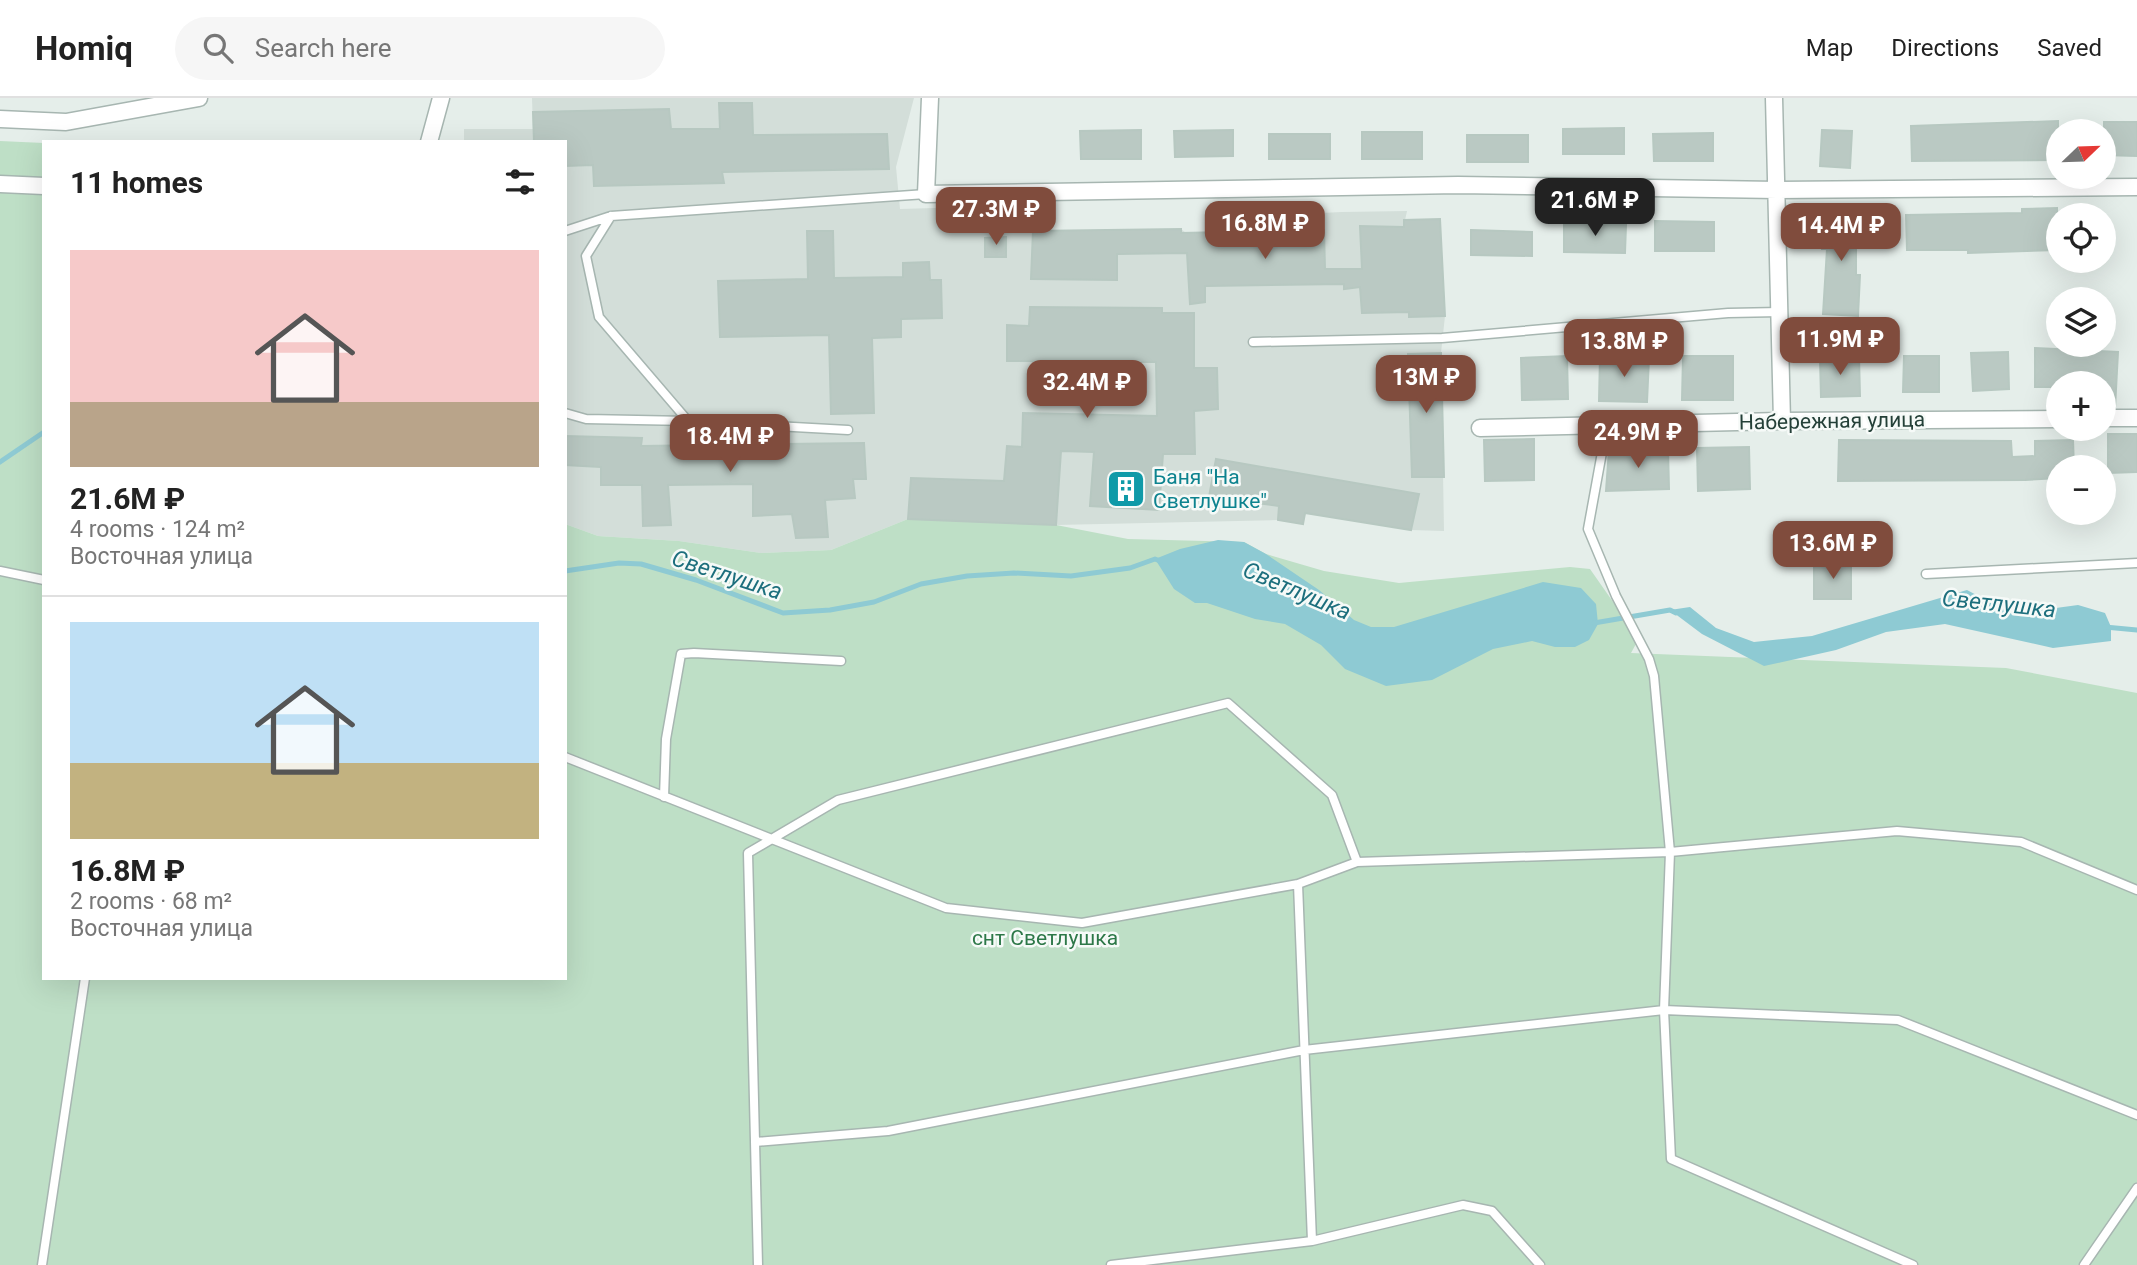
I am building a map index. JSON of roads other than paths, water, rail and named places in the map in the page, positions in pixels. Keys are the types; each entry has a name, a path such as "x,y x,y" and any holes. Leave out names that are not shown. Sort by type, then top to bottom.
{"street":[{"path":"0,119 66,122 199,98"},
{"path":"430,140 441,98"},
{"path":"930,98 926,194 1458,185 1777,190 2137,187"},
{"path":"1774,98 1782,421"},
{"path":"0,184 42,186"},
{"path":"2116,418 2137,418"},
{"name":"Набережная улица","path":"1480,428 1782,421 2046,419"}],"lane":[{"path":"567,230 611,216 926,194"},
{"path":"611,216 586,256 599,317 688,421"},
{"path":"1254,342 1442,338 1728,313 1780,312"},
{"path":"567,414 586,419 688,421 848,430"},
{"path":"1608,425 1588,529 1616,596 1649,659 1654,677 1670,852 1664,1010 1671,1159 1913,1265"},
{"path":"1926,574 2137,563"},
{"path":"0,570 42,580"},
{"path":"664,797 666,739 681,654 841,662"},
{"path":"758,1265 748,853 838,800 1227,703 1332,795 1356,862"},
{"path":"567,758 946,908 1082,922 1298,884 1356,862 1670,852 1898,831 2021,842 2137,890"},
{"path":"1298,884 1312,1241"},
{"path":"42,1265 85,980"},
{"path":"755,1142 887,1131 1304,1050 1664,1010 1898,1020 2137,1115"},
{"path":"2084,1265 2137,1188"},
{"path":"1111,1265 1312,1241 1463,1205 1492,1212 1540,1265"}],"water":[{"path":"1218,540 1244,542 1266,554 1319,590 1354,620 1371,627 1394,627 1543,582 1581,588 1596,604 1598,624 1589,640 1575,647 1555,647 1532,641 1493,649 1432,680 1386,686 1345,669 1321,645 1285,624 1255,619 1207,603 1195,603 1174,589 1155,559 1180,549"},
{"path":"1967,590 2012,614 2078,605 2105,613 2111,627 2111,641 2053,648 1945,624 1886,632 1836,650 1764,666 1702,634 1670,610 1690,607 1716,628 1754,642 1812,636"}],"waterway":[{"name":"Светлушка","path":"0,462 42,433"},
{"name":"Светлушка","path":"567,571 619,563 641,564 696,580 783,613 830,610 874,602 921,584 967,576 1014,573 1071,576 1130,568 1155,559 1160,561"},
{"name":"Светлушка","path":"1594,623 1670,610 1676,613"},
{"name":"Светлушка","path":"2105,627 2137,630"}],"place":[{"name":"Баня \"На Светлушке\"","path":"1126,489"}],"park label":[{"name":"снт Светлушка","path":"1045,938"}]}
